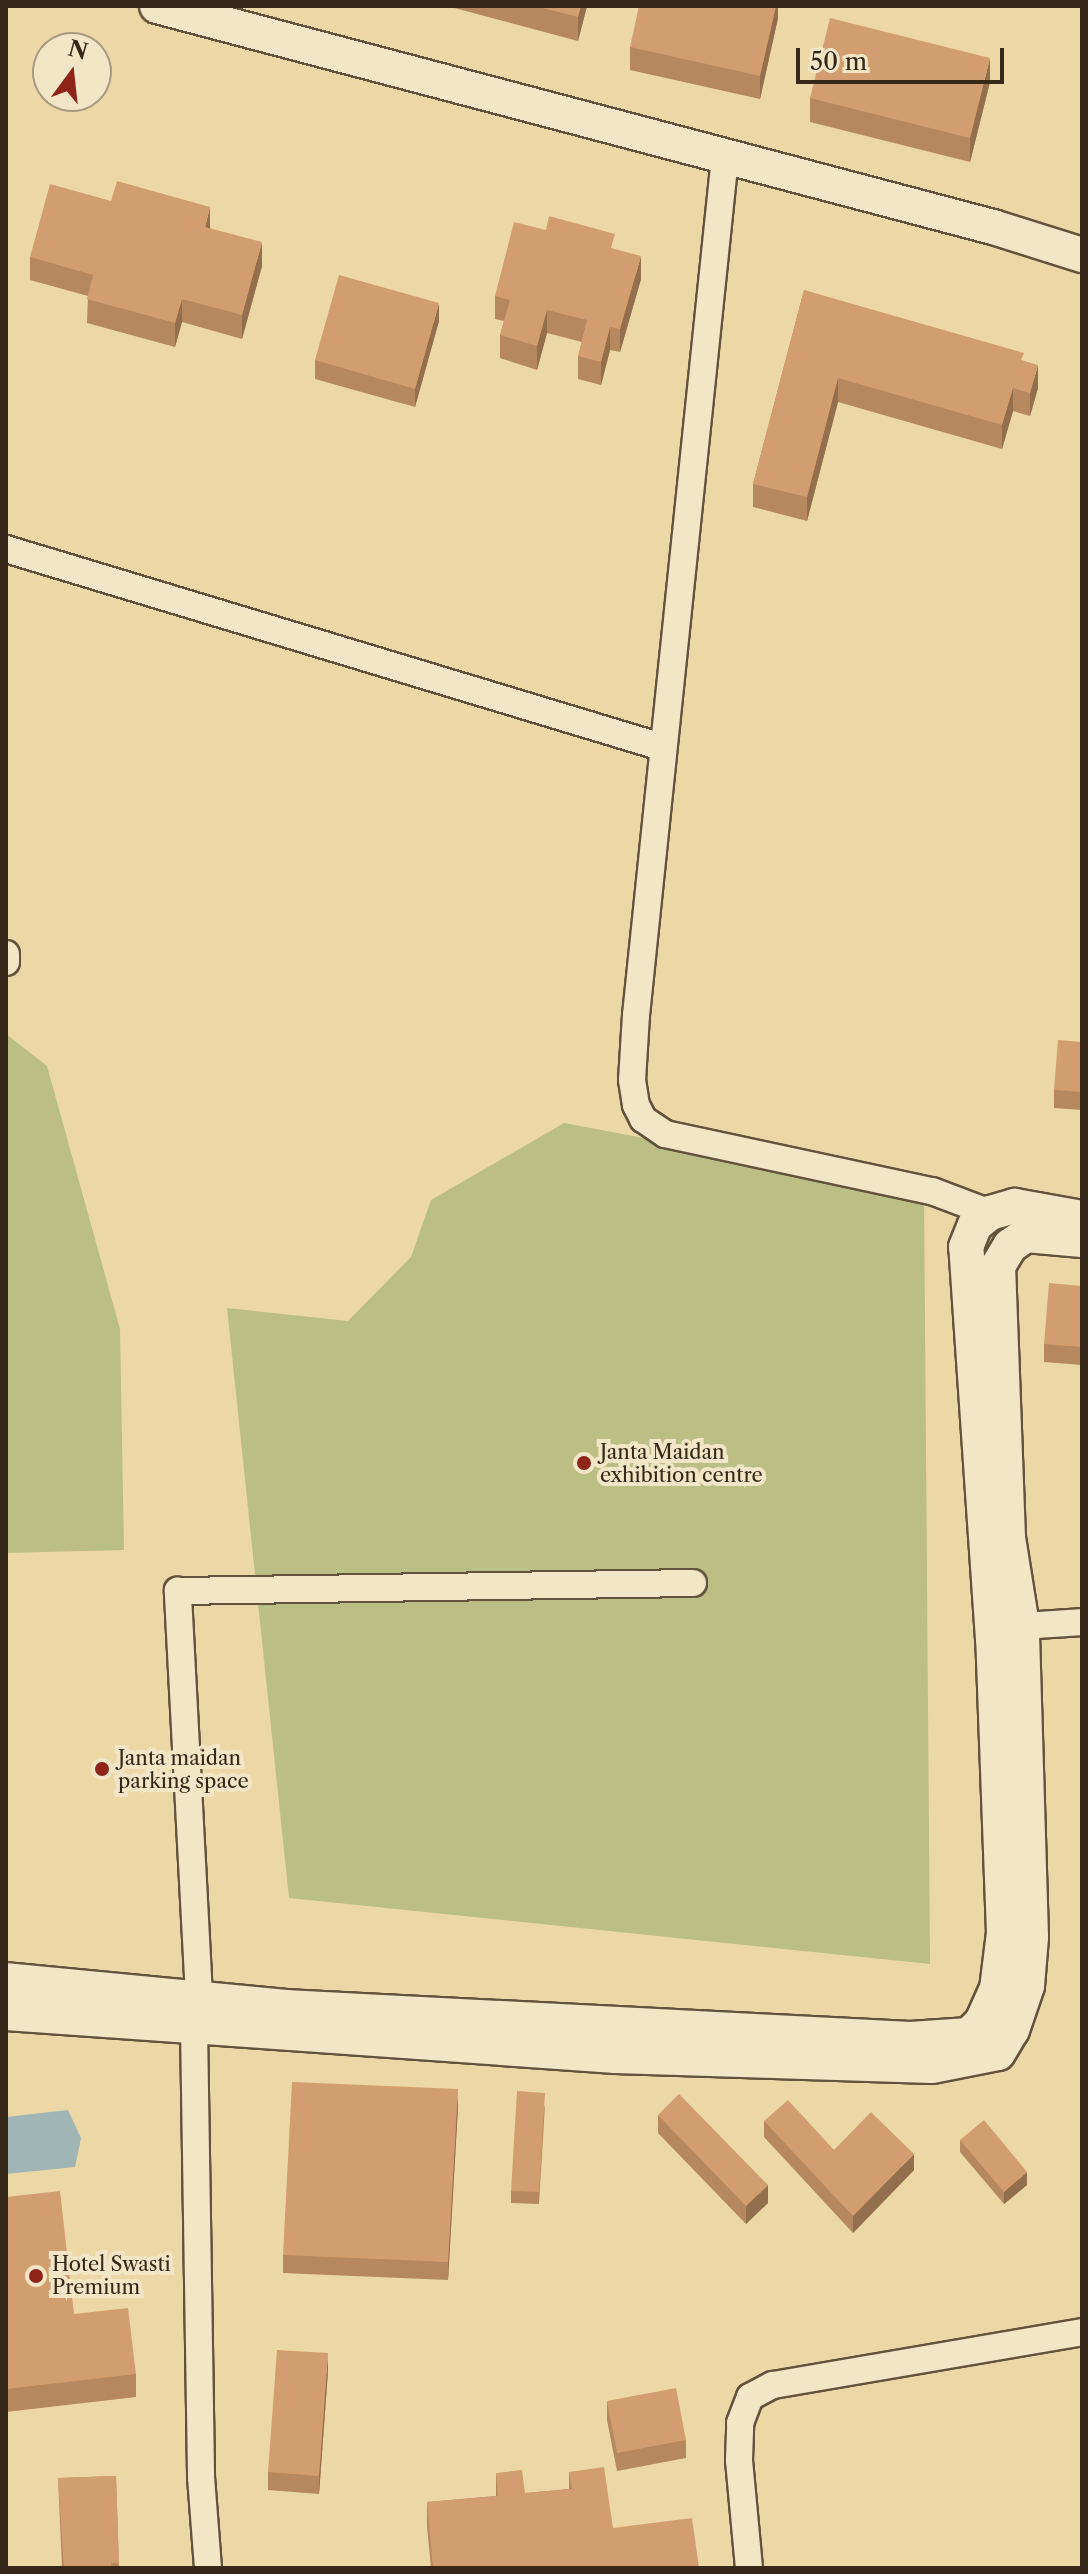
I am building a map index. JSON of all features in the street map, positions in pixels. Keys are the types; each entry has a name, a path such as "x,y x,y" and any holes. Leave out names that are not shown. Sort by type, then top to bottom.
{"street":[{"path":"157,6 1082,255"},
{"path":"725,157 662,747 632,1080 643,1119 665,1134 932,1191 990,1213"},
{"path":"6,549 662,747"},
{"path":"6,954 6,962"},
{"path":"6,2013 196,2012 285,2007 863,2037 969,2035 982,2022 997,1989 1004,1933 993,1639 965,1275 966,1247 975,1225 990,1213 1015,1206 1082,1218"},
{"path":"6,1980 196,2012 615,2056 900,2065 959,2063 998,2053 1012,2030 1027,1986 1031,1937 1022,1626 1008,1538 998,1266 1010,1246 1026,1235 1082,1240"},
{"path":"208,2568 201,2477 196,2012 178,1591 693,1583"},
{"path":"1022,1626 1082,1622"},
{"path":"749,2568 739,2460 740,2423 750,2397 773,2385 1082,2332"}],"green space":[{"path":"6,1034 47,1066 120,1329 124,1550 6,1553"},
{"name":"Janta Maidan exhibition centre","path":"564,1123 924,1191 930,1964 289,1898 227,1308 348,1321 411,1257 431,1200"}],"water":[{"path":"68,2110 81,2138 75,2167 6,2174 6,2117"}],"building":[{"path":"535,6 581,6 578,17"},
{"path":"639,6 776,6 760,76 630,47"},
{"path":"830,18 990,58 970,138 810,98"},
{"path":"117,181 210,207 205,227 262,242 242,315 182,299 175,323 87,299 93,275 30,257 50,184 111,201"},
{"path":"549,216 615,234 611,248 641,256 620,329 610,327 601,362 578,356 587,320 547,310 537,346 500,335 510,300 495,296 514,222 546,230"},
{"path":"339,275 439,303 415,389 315,360"},
{"path":"804,290 1024,353 1021,360 1038,365 1030,393 1013,388 1002,425 838,378 807,497 753,484"},
{"path":"1058,1040 1082,1042 1082,1092 1054,1090"},
{"path":"1049,1283 1082,1286 1082,1347 1044,1344"},
{"path":"292,2082 458,2089 448,2262 283,2255"},
{"path":"517,2091 545,2093 539,2192 511,2191"},
{"path":"679,2094 768,2185 746,2206 658,2115"},
{"path":"788,2100 834,2150 871,2112 914,2154 853,2216 764,2121"},
{"path":"984,2120 1027,2172 1004,2192 960,2140"},
{"name":"Hotel Swasti Premium","path":"60,2191 74,2314 128,2308 136,2374 6,2389 6,2197"},
{"path":"277,2350 328,2353 319,2476 268,2472"},
{"path":"676,2388 686,2440 617,2453 607,2401"},
{"path":"604,2467 613,2528 692,2518 699,2568 433,2568 427,2502 498,2496 496,2473 522,2470 525,2493 572,2489 569,2472"},
{"path":"116,2476 119,2563 111,2563 112,2568 64,2568 58,2478"}],"place":[{"name":"Janta Maidan exhibition centre","path":"584,1463"},
{"name":"Janta maidan parking space","path":"102,1769"},
{"name":"Hotel Swasti Premium","path":"36,2276"}]}
